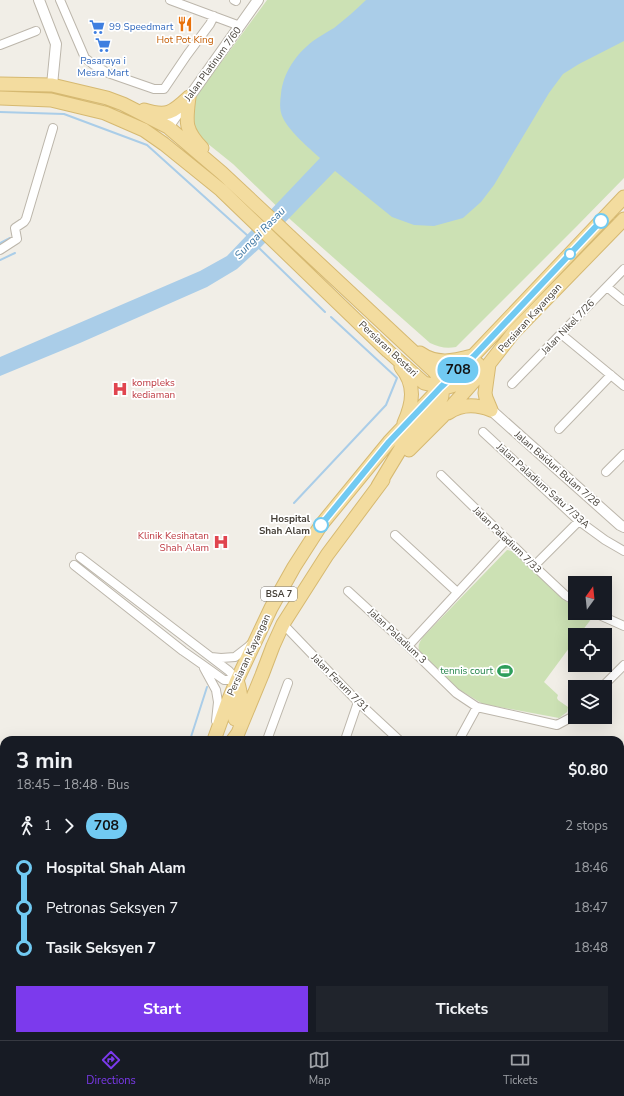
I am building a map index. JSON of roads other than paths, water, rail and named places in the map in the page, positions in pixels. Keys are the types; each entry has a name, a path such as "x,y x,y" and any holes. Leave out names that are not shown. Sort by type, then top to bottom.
{"main road":[{"name":"Persiaran Bestari","path":"0,84 52,85 107,98 123,104 168,127 222,173 435,372 441,387"},
{"path":"123,104 153,112 166,113 177,108 189,97"},
{"path":"189,97 187,118 188,129 194,139 222,173"},
{"name":"Persiaran Bestari","path":"0,98 51,100 105,113 144,130 164,144 221,190 388,351 424,382 441,387"},
{"path":"168,127 169,135 176,144 194,158 206,170 221,190"},
{"name":"Persiaran Kayangan","path":"215,736 237,680 271,608 294,567 321,525 389,442 441,387 474,356 624,197"},
{"name":"Persiaran Kayangan","path":"236,736 283,624 327,555 378,486 410,449 442,417 489,364 514,332 624,219"},
{"path":"383,323 426,358 440,361 454,361 474,356"},
{"path":"378,486 400,448 439,403 442,396 441,387 448,388 458,384 497,344 514,332"},
{"path":"388,351 405,371 412,390 412,401 409,412 399,432"},
{"path":"489,364 485,393 491,410"},
{"path":"442,417 450,411 460,407 472,405 491,410"},
{"path":"231,736 241,695 237,680 252,674 273,646"}],"street":[{"path":"39,0 56,44 52,85"},
{"path":"60,0 85,58 108,73 154,89 164,89 210,24 214,16"},
{"path":"170,0 240,26"},
{"name":"Jalan Platinum 7/60","path":"168,127 258,0"},
{"path":"0,45 36,31"},
{"path":"0,250 17,239 15,228 24,222 26,218 53,128"},
{"name":"Jalan Nikel 7/26","path":"512,384 624,269"},
{"path":"607,287 624,301"},
{"path":"561,334 624,386"},
{"path":"559,429 611,375"},
{"name":"Jalan Baiduri Bulan 7/28","path":"491,410 624,527"},
{"name":"Jalan Paladium Satu 7/33A","path":"483,432 579,520 605,540 624,552"},
{"path":"606,472 624,454"},
{"name":"Jalan Paladium 7/33","path":"441,475 506,540 568,597"},
{"path":"534,566 579,520"},
{"path":"395,535 458,592"},
{"path":"408,646 506,540"},
{"path":"80,557 210,656 229,671 237,680"},
{"path":"74,565 183,651 224,680 237,680"},
{"name":"Jalan Paladium 3","path":"348,591 408,646 456,693 477,707 557,725 568,719"},
{"path":"611,620 624,626"},
{"name":"Jalan Ferum 7/31","path":"283,624 358,702 395,736"},
{"path":"210,656 221,658 235,657 248,648 261,630"},
{"path":"203,665 216,690 218,702 214,736"},
{"path":"609,680 624,665"},
{"path":"268,736 288,683"},
{"path":"346,736 358,702"},
{"path":"461,736 477,707"}],"water":[{"name":"Sungai Rasau","path":"366,0 624,0 624,41 563,74 549,93 494,185 481,202 463,218 434,226 414,225 392,217 335,171 261,247 237,269 207,287 80,343 0,376 0,357 200,271 227,256 320,158 294,134 283,118 281,112 280,106 282,86 291,64 307,46 334,28"}],"waterway":[{"name":"Sungai Rasau","path":"0,112 64,114 147,145 248,236"},
{"path":"0,243 10,238"},
{"name":"Sungai Rasau","path":"258,247 325,312"},
{"path":"0,260 15,253"},
{"path":"294,503 386,405 397,378 331,317"},
{"path":"191,736 207,687"}],"place":[{"name":"Hot Pot King","path":"185,24"},
{"name":"99 Speedmart","path":"97,27"},
{"name":"Pasaraya i Mesra Mart","path":"103,45"},
{"name":"kompleks kediaman","path":"120,389"},
{"name":"Hospital Shah Alam","path":"321,525"},
{"name":"Klinik Kesihatan Shah Alam","path":"221,542"},
{"name":"tennis court","path":"505,671"}]}
